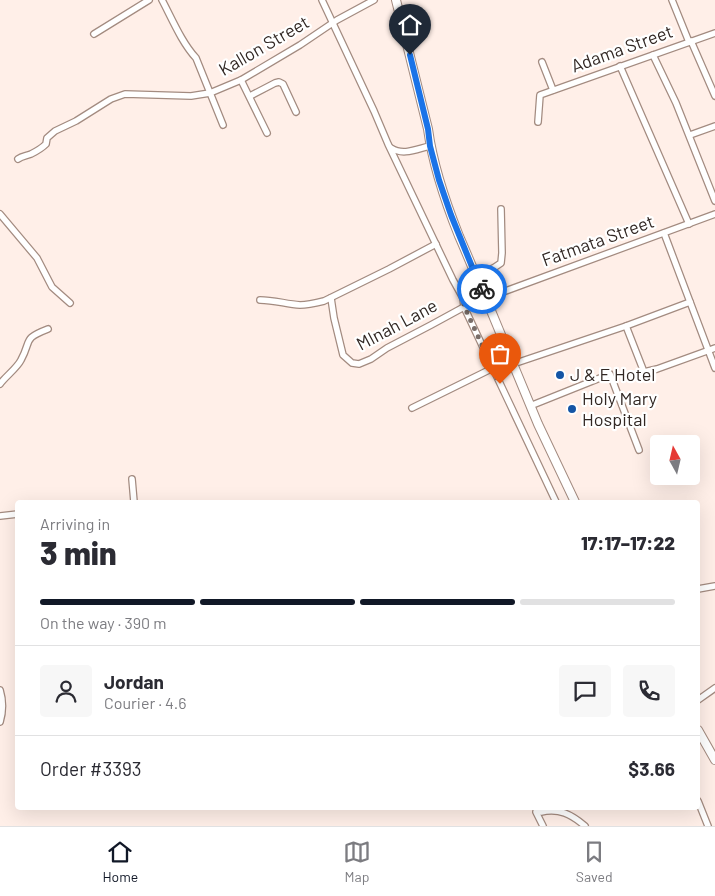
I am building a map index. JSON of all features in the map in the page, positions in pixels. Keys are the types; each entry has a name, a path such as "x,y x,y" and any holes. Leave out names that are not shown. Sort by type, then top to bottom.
{"highway":[{"path":"396,0 428,129 430,146 451,215 475,274 511,348 530,406 573,500"},
{"path":"700,734 715,760"}],"street":[{"path":"94,34 149,0"},
{"path":"162,0 184,42 202,69 223,124"},
{"path":"322,0 388,144 463,298 464,306 492,368 555,500"},
{"name":"Kallon Street","path":"18,159 41,149 46,144 47,138 55,131 76,121 111,99 125,94 191,96 210,93 241,80 333,25 336,20 374,0"},
{"path":"672,0 715,96"},
{"name":"Adama Street","path":"538,122 540,95 715,33"},
{"path":"653,55 690,135 715,201"},
{"path":"542,62 553,90"},
{"path":"620,66 689,224"},
{"path":"241,80 266,133"},
{"path":"250,96 279,82 283,84 296,112"},
{"path":"690,135 715,126"},
{"path":"388,144 392,149 399,152 407,152 430,146"},
{"path":"475,274 495,268 501,263 501,209"},
{"path":"0,214 37,258 52,287 70,302"},
{"name":"Fatmata Street","path":"492,296 715,214"},
{"path":"664,233 715,368"},
{"path":"260,300 300,305 314,304 331,298 436,244"},
{"path":"463,298 482,289"},
{"name":"MInah Lane","path":"331,298 342,354 352,363 359,364 464,306"},
{"path":"519,362 690,302"},
{"path":"626,326 644,372 715,348"},
{"path":"0,384 21,362 30,339 35,334 48,329"},
{"path":"412,408 492,368"},
{"path":"530,406 610,374 639,450"},
{"path":"132,479 134,500"},
{"path":"0,516 15,514"},
{"path":"700,590 715,586"},
{"path":"700,699 715,688"},
{"path":"0,690 2,697 0,722"},
{"path":"700,806 708,826"},
{"path":"536,810 543,826"},
{"path":"558,810 579,820 585,826"}],"way so far":[{"path":"482,289 463,298 464,306 500,384"}],"place":[{"name":"J & E Hotel","path":"560,375"},
{"name":"Holy Mary Hospital","path":"572,409"}],"route":[{"path":"410,55 439,180 451,215 482,289"}]}
